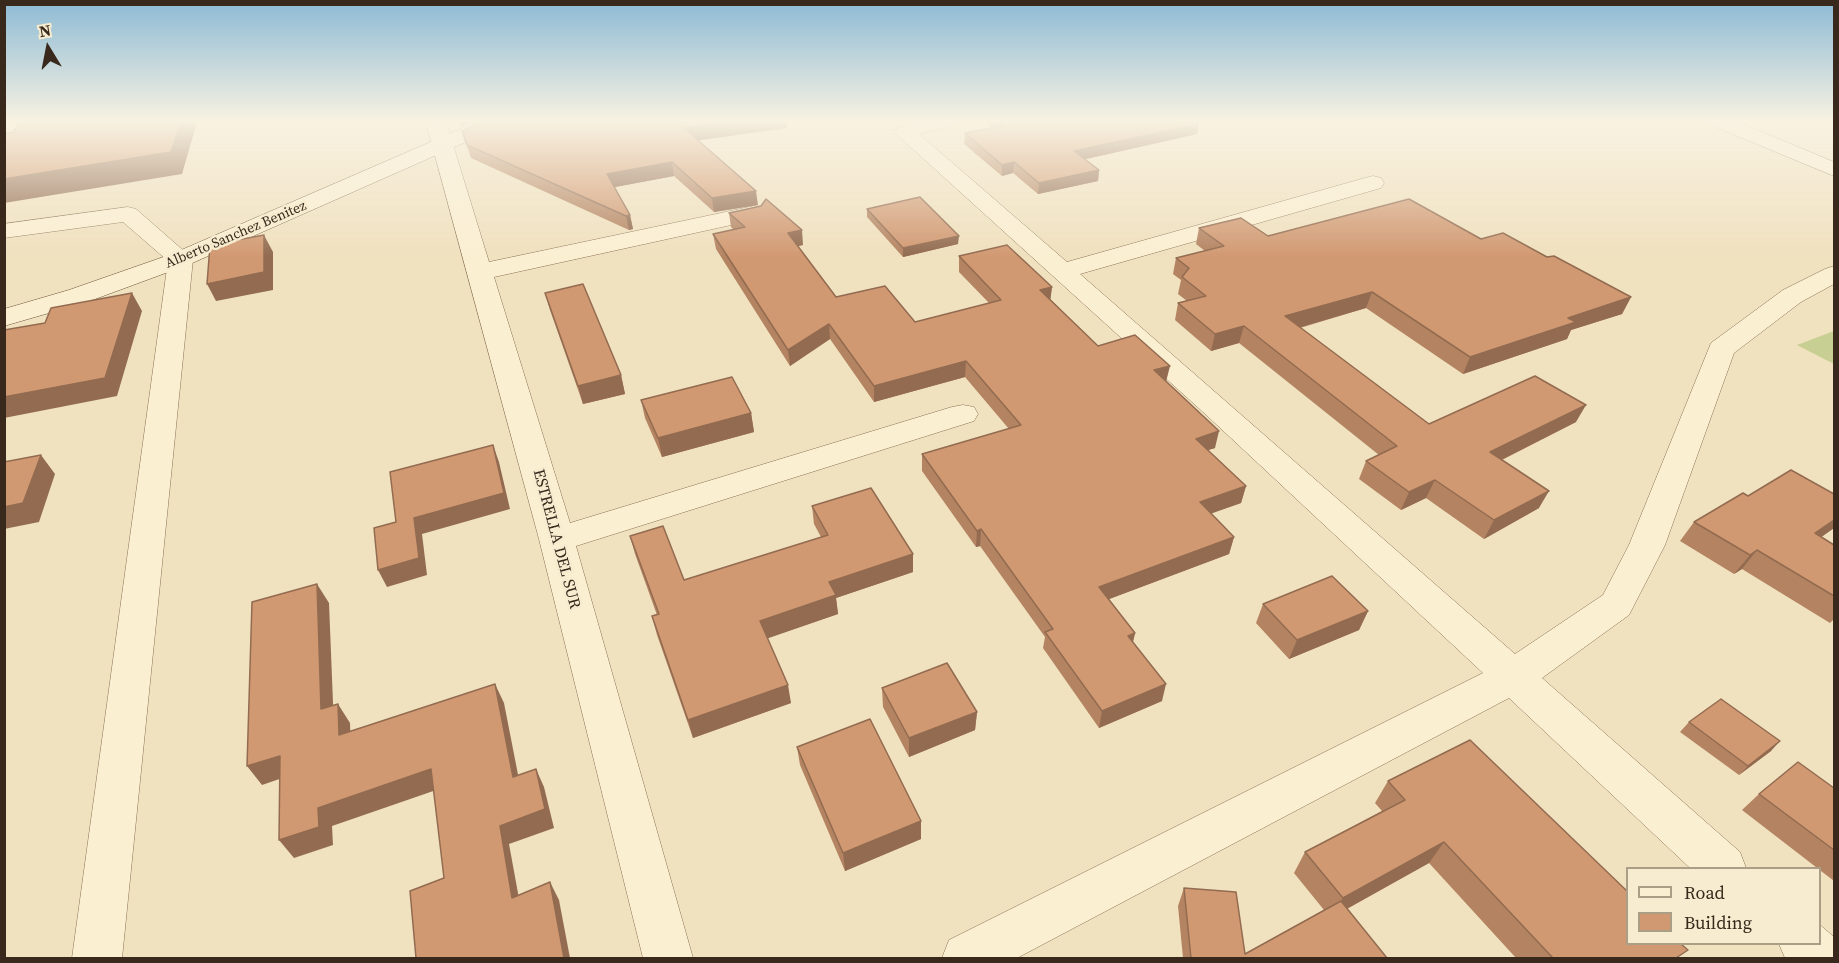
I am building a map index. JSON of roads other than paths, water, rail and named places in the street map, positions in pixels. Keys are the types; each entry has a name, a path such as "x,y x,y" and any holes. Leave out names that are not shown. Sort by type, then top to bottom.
{"street":[{"name":"Alberto Sanchez Benitez","path":"4,318 78,296 182,259 372,167"},
{"name":"ESTRELLA DEL SUR","path":"450,167 557,539 668,958"},
{"path":"944,167 1514,676 1722,867"},
{"path":"1063,271 1373,183"},
{"path":"480,272 754,213"},
{"path":"4,231 128,214 182,259 97,958"},
{"path":"967,958 1514,676 1616,605 1647,545 1721,349 1792,296 1834,274"},
{"path":"557,539 963,414"},
{"path":"1805,945 1820,958"}]}
